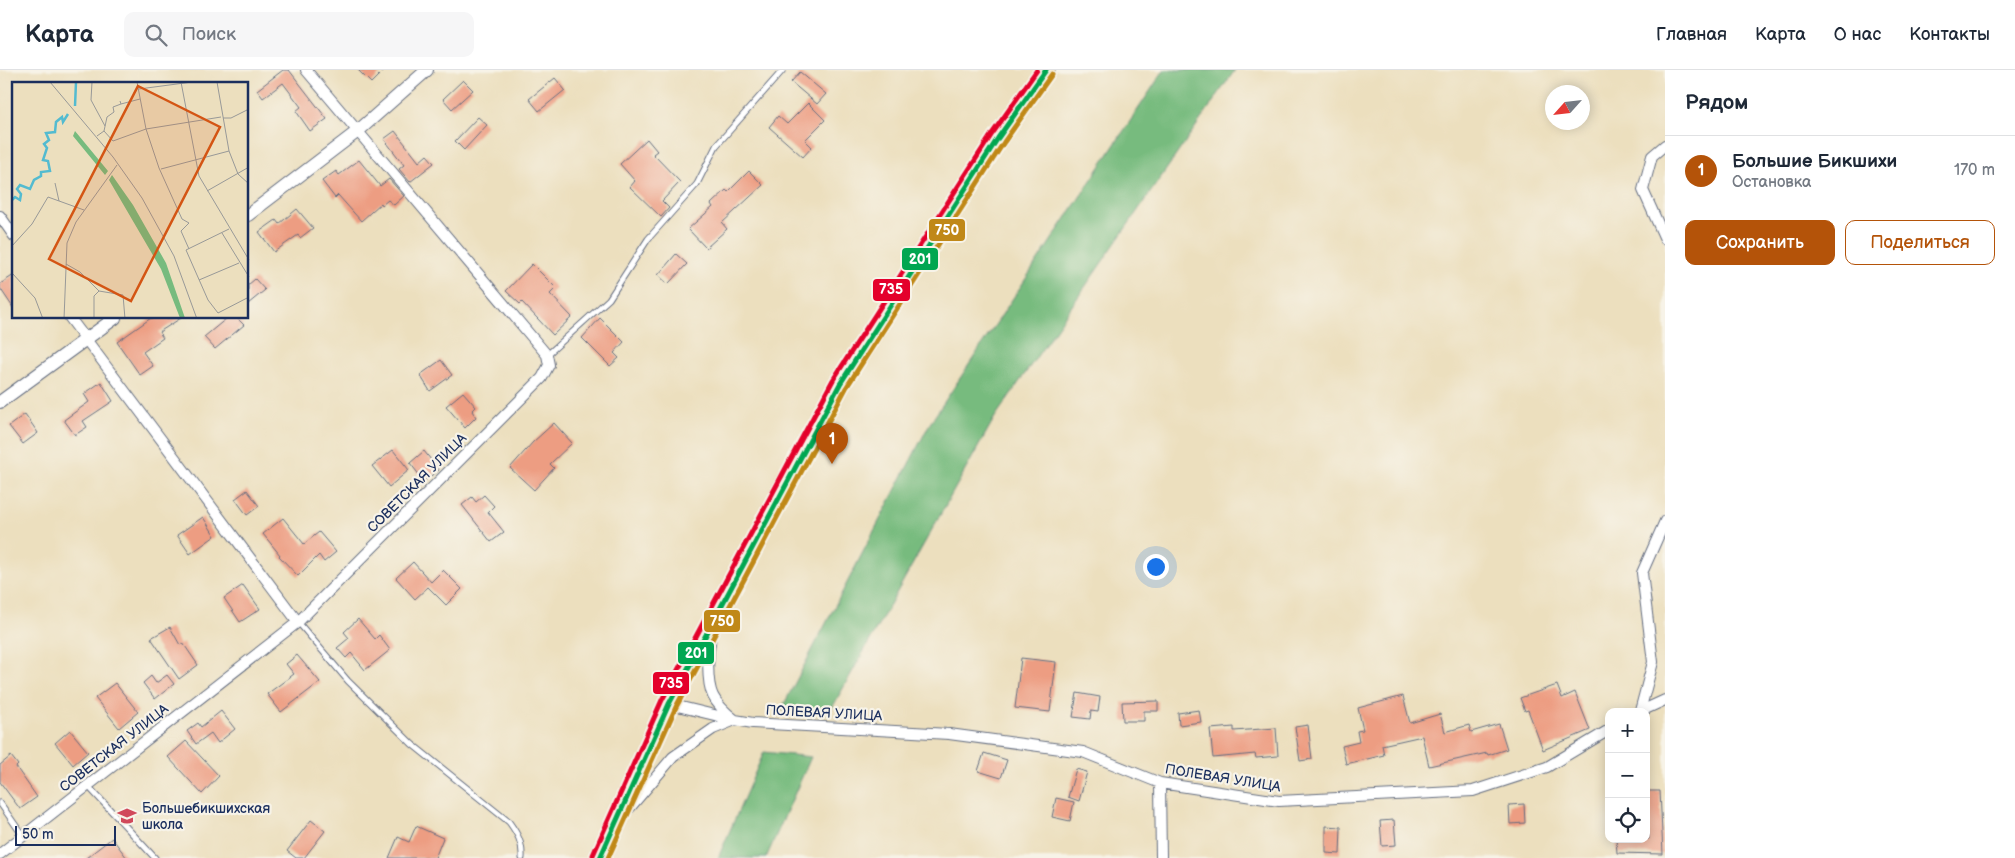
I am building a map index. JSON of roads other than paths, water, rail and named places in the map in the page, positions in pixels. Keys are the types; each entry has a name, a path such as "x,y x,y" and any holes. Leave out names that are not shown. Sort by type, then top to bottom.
{"highway":[{"path":"600,858 669,704 840,384 998,138 1046,70"}],"street":[{"path":"306,70 547,355"},
{"path":"249,214 358,131 427,70"},
{"path":"1665,145 1652,156 1643,190 1665,239"},
{"path":"0,216 12,233"},
{"path":"71,319 298,622"},
{"path":"0,402 114,319"},
{"name":"СОВЕТСКАЯ УЛИЦА","path":"0,854 298,622 542,378 549,365 547,355"},
{"path":"1640,708 1653,662 1642,573 1665,521"},
{"path":"612,830 673,757 713,729 735,720 721,707 712,694 707,656 714,618"},
{"path":"1646,708 1665,700"},
{"name":"ПОЛЕВАЯ УЛИЦА","path":"669,704 735,720 949,734 1083,752 1160,783 1279,802 1473,791 1548,767 1605,732"},
{"path":"1160,783 1162,858"}],"lane":[{"path":"547,355 609,299 648,239 697,184 716,146 783,70"},
{"path":"298,622 348,681 412,744 509,822 518,834 522,846 522,858"},
{"path":"88,786 155,858"},
{"path":"0,803 23,836"}],"place":[{"name":"Большие Бикшихи","path":"832,464"},
{"name":"Большебикшихская школа","path":"127,816"}]}
